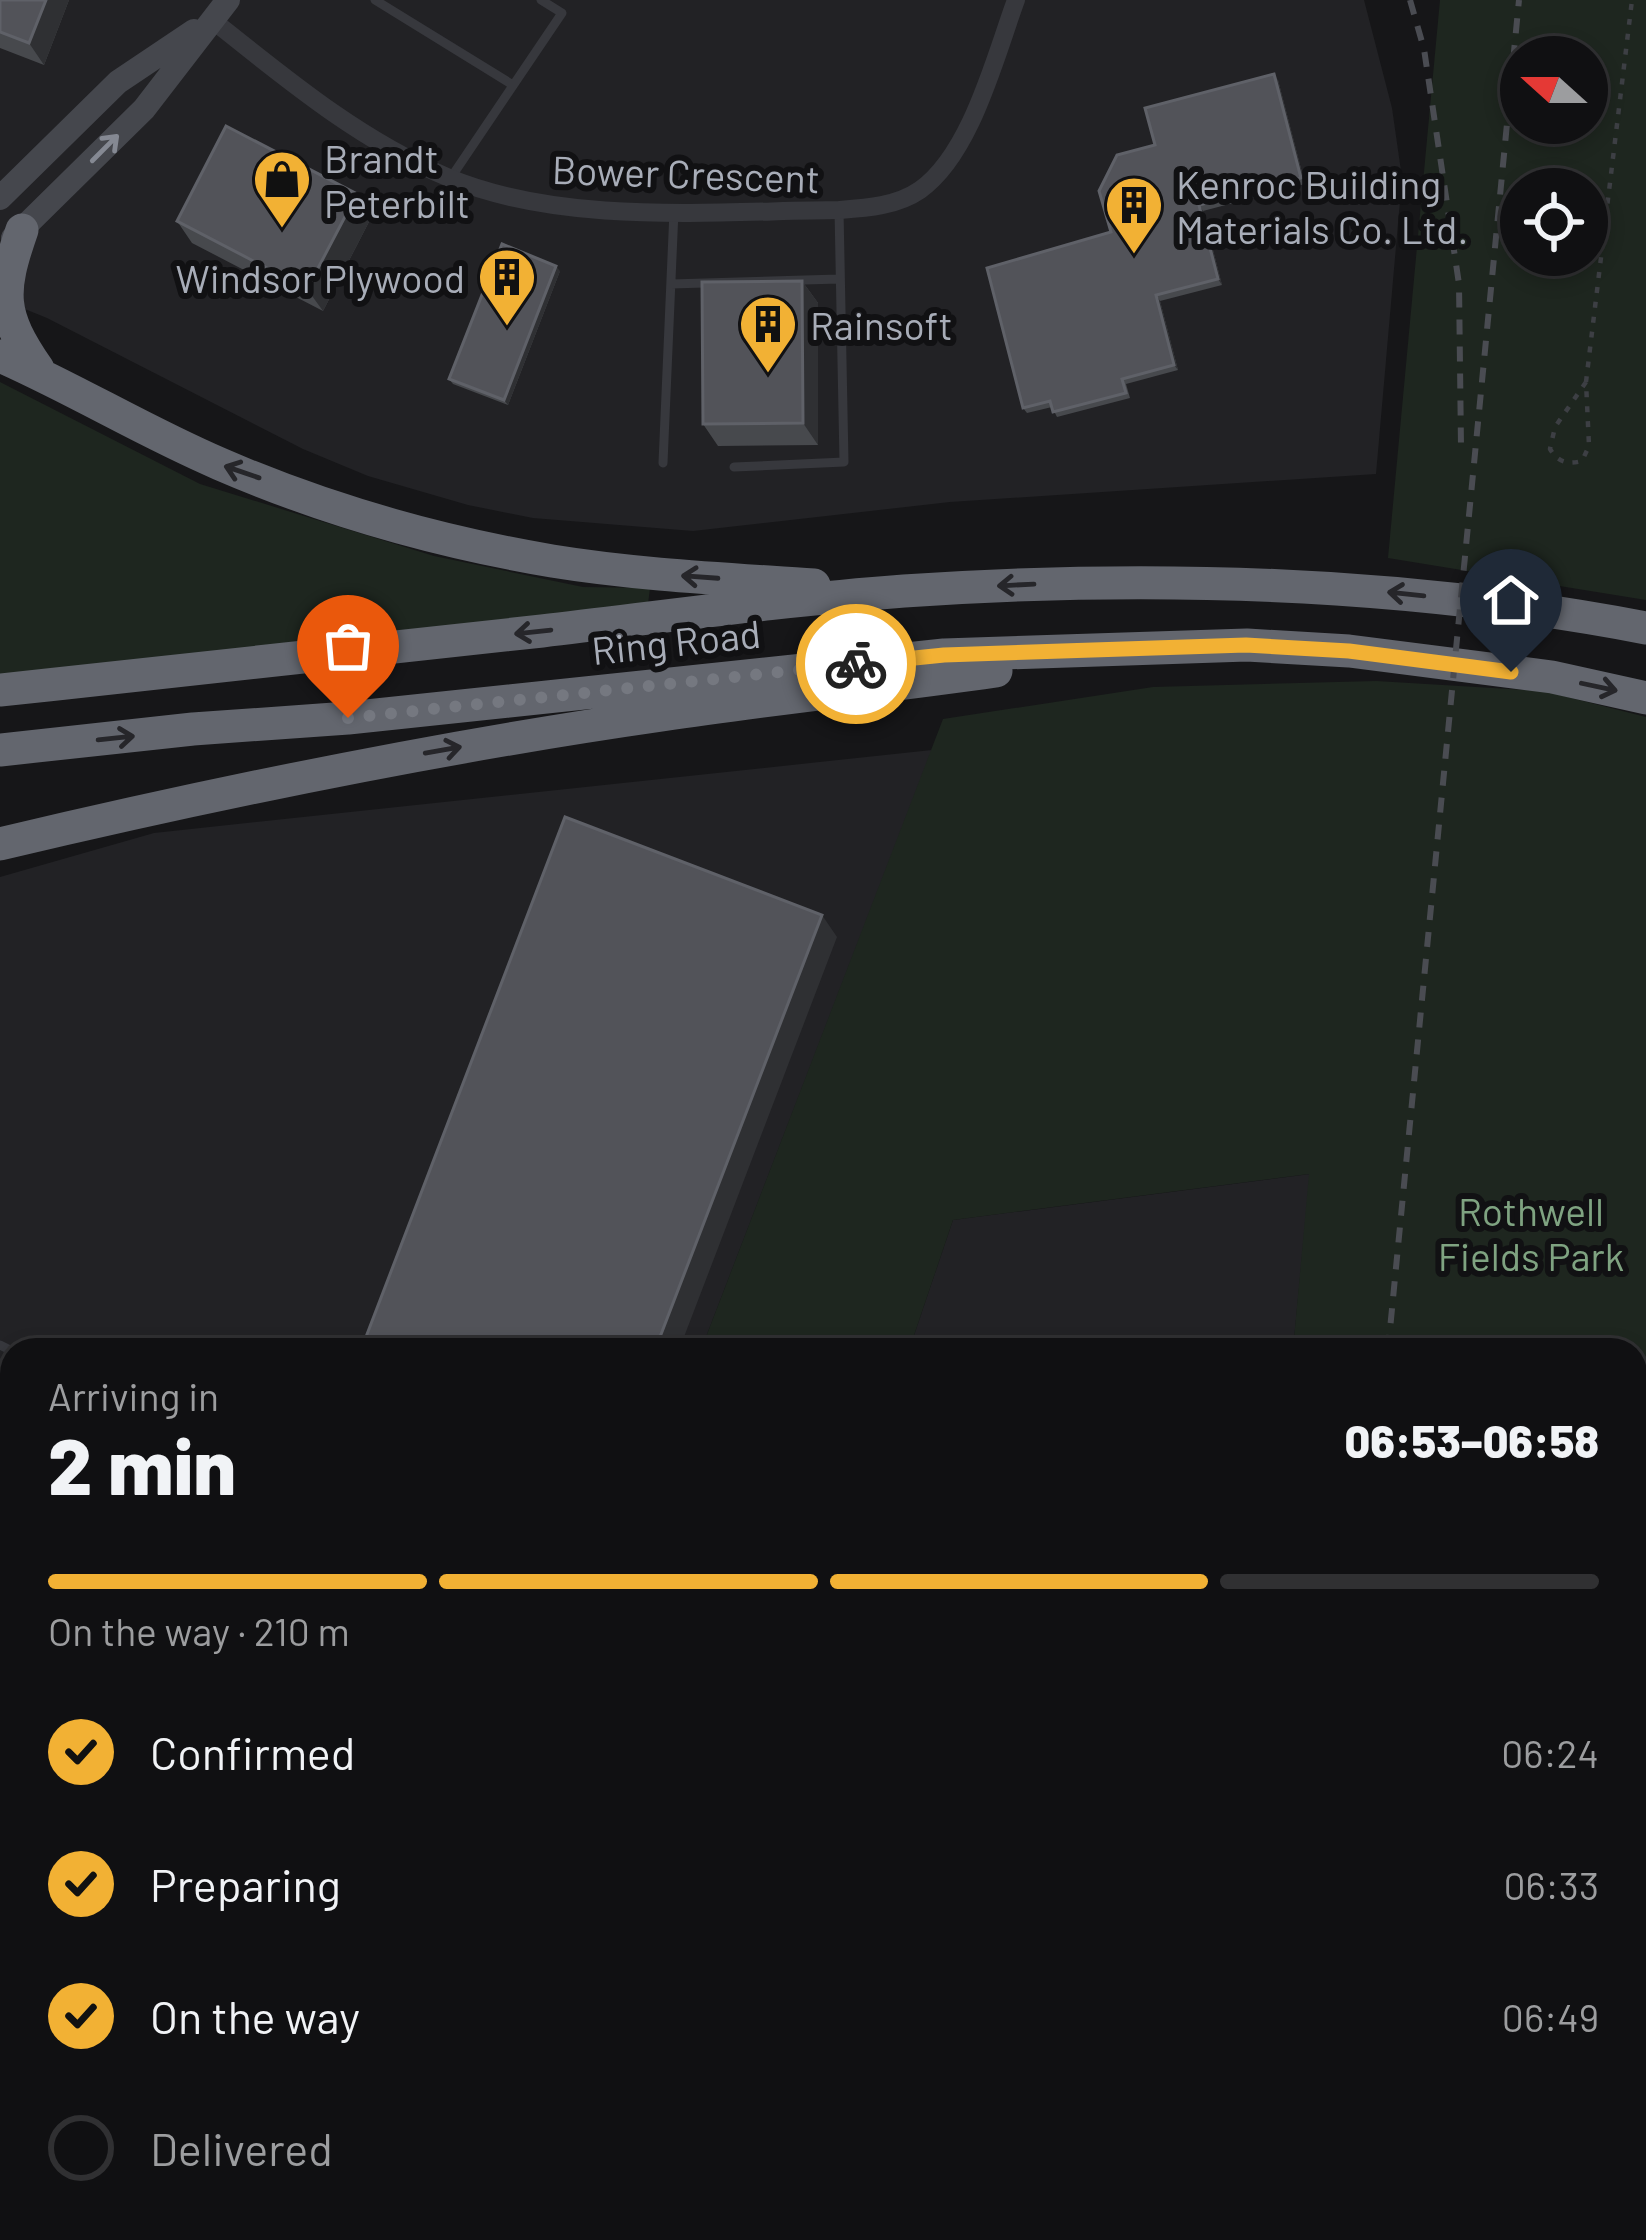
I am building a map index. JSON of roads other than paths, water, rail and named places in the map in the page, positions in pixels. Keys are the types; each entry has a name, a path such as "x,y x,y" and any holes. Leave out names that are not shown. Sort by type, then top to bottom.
{"highway":[{"path":"11,240 5,311 13,336 43,375"},
{"path":"0,356 222,465 464,543 552,561 644,572 900,592"},
{"name":"Ring Road","path":"0,690 900,592 1053,583 1233,583 1447,599 1556,611 1646,628"},
{"name":"Ring Road","path":"0,750 944,655 1246,645 1349,651 1552,677 1646,698"},
{"path":"0,844 206,795 431,752 664,714 1147,649"}],"main road":[{"path":"0,198 118,82 220,10"},
{"path":"11,240 144,109 220,10"}],"street":[{"name":"Bower Crescent","path":"220,10 313,100 393,151 450,178 510,197 566,207 839,210 899,200 917,193 944,170 969,124 1016,0"}],"lane":[{"path":"375,0 513,85"},
{"path":"450,178 562,13 541,0"},
{"path":"734,467 844,462 839,210"},
{"path":"663,463 674,211"},
{"path":"671,284 839,279"},
{"path":"343,653 348,718"}],"railway":[{"path":"1410,0 1424,49 1459,284 1461,446"},
{"path":"1389,1338 1519,0"}],"place":[{"name":"Brandt Peterbilt","path":"282,230"},
{"name":"Kenroc Building Materials Co. Ltd.","path":"1134,256"},
{"name":"Windsor Plywood","path":"507,328"},
{"name":"Rainsoft","path":"768,375"}],"park label":[{"name":"Rothwell Fields Park","path":"1531,1232"}]}
